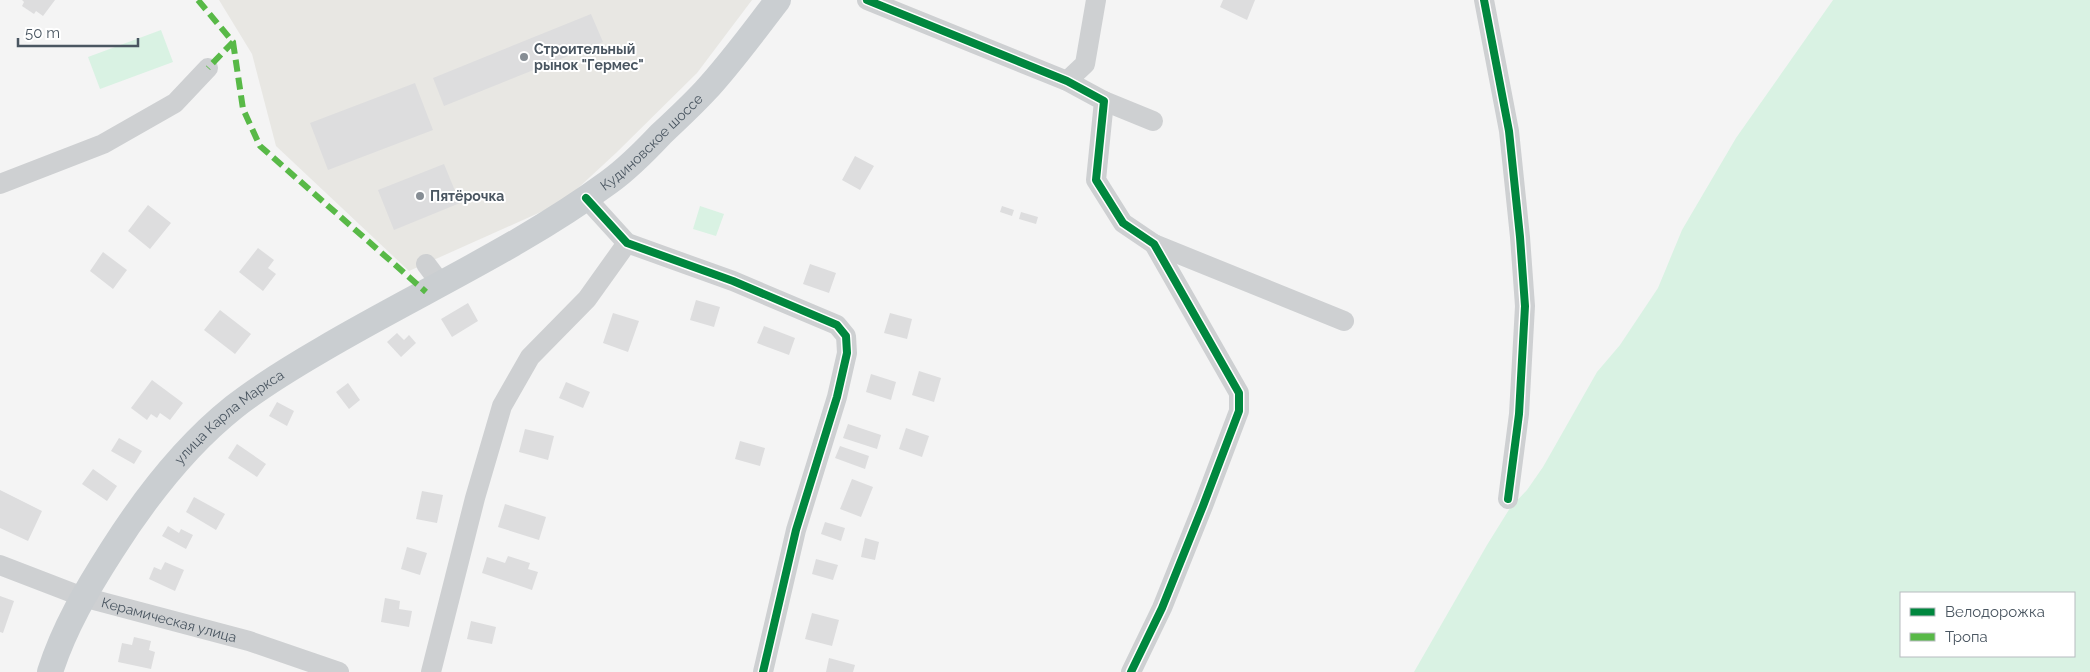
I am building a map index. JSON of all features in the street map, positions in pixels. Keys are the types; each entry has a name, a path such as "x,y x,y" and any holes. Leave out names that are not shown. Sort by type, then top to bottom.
{"main road":[{"name":"Кудиновское шоссе","path":"498,254 586,198 605,175 651,145 706,90 778,0"},
{"name":"улица Карла Маркса","path":"50,672 55,654 83,597 124,532 156,488 196,443 232,408 266,383 368,322 433,274 498,254"}],"street":[{"path":"867,0 1067,81 1104,101 1153,121"},
{"path":"1067,81 1085,64 1096,0"},
{"path":"1484,0 1509,131 1525,306 1519,414 1508,499"},
{"path":"0,184 103,144 175,103 208,68"},
{"path":"1104,101 1096,180 1123,223 1154,244 1344,321"},
{"path":"586,198 627,243 733,281 837,325 846,336 847,353 837,397 796,530 764,672"},
{"path":"431,672 475,498 502,406 530,356 587,299 627,243"},
{"path":"1131,672 1162,608 1239,411 1239,393 1154,244"},
{"name":"Керамическая улица","path":"0,564 83,597 249,641 339,672"}],"shaded area":[{"path":"219,0 752,0 697,73 563,202 409,271 276,146 252,54"}],"green space":[{"path":"1833,0 2090,0 2090,672 1414,672 1510,508 1527,490 1543,467 1597,372 1620,345 1658,288 1682,230 1736,138"},
{"path":"161,30 173,62 100,89 88,57"},
{"path":"700,206 724,214 716,236 693,229"}],"building":[{"path":"22,0 55,0 43,16 36,11 34,14 22,6 24,2"},
{"path":"1223,0 1255,0 1247,20 1220,7"},
{"path":"591,14 603,42 444,106 433,78"},
{"path":"415,83 433,130 328,170 310,123"},
{"path":"855,156 874,166 860,190 842,180"},
{"path":"444,164 460,203 394,230 378,190"},
{"path":"148,205 171,223 150,249 128,231"},
{"path":"1002,206 1014,210 1012,216 1000,212"},
{"path":"1021,212 1038,217 1036,224 1019,219"},
{"path":"258,248 274,260 268,268 276,274 263,291 239,272"},
{"path":"103,252 127,270 113,289 90,271"},
{"path":"810,264 836,273 829,293 803,284"},
{"path":"696,300 720,307 714,327 690,320"},
{"path":"468,303 478,321 452,337 441,319"},
{"path":"220,310 251,334 235,354 204,330"},
{"path":"613,313 639,321 628,352 603,343"},
{"path":"890,313 912,319 907,339 884,333"},
{"path":"764,326 795,338 789,355 757,343"},
{"path":"397,333 404,340 409,335 416,343 401,357 387,342"},
{"path":"919,371 941,378 934,402 912,395"},
{"path":"871,374 896,382 891,400 866,392"},
{"path":"152,380 183,403 170,420 160,413 157,418 151,414 147,420 131,408"},
{"path":"566,382 590,392 583,408 559,398"},
{"path":"348,383 360,400 349,409 336,392"},
{"path":"277,402 294,411 287,426 269,416"},
{"path":"848,424 881,435 877,449 843,438"},
{"path":"906,428 929,436 922,457 899,449"},
{"path":"525,429 554,436 548,460 519,452"},
{"path":"119,438 142,451 134,464 111,451"},
{"path":"740,441 765,448 760,466 735,459"},
{"path":"237,444 266,464 257,477 228,458"},
{"path":"840,446 869,456 865,469 835,458"},
{"path":"93,469 117,486 107,501 82,484"},
{"path":"852,479 873,487 861,517 840,509"},
{"path":"0,490 42,511 28,541 0,528"},
{"path":"422,491 443,495 437,523 416,519"},
{"path":"194,497 225,514 216,530 186,512"},
{"path":"505,504 546,517 539,540 498,527"},
{"path":"825,522 845,528 841,541 821,534"},
{"path":"168,526 179,533 181,529 193,535 186,549 162,536"},
{"path":"865,538 879,542 875,560 861,557"},
{"path":"407,547 427,553 420,575 401,569"},
{"path":"508,556 530,563 528,569 538,572 532,590 482,573 487,557 505,563"},
{"path":"816,559 838,565 833,580 812,574"},
{"path":"165,562 184,570 175,591 149,579 154,567 161,570"},
{"path":"0,596 14,601 3,633 0,632"},
{"path":"385,598 400,601 399,609 412,611 409,627 381,622"},
{"path":"812,613 839,620 832,646 805,639"},
{"path":"471,621 496,627 492,644 467,639"},
{"path":"134,637 151,641 149,650 155,652 151,669 118,662 122,643 132,645"},
{"path":"829,658 855,665 853,672 826,672"}],"marked path":[{"path":"198,0 233,42 208,68"},
{"path":"233,42 243,109 260,146 426,292"}],"cycle path":[{"path":"867,0 1067,81 1104,101 1096,180 1123,223 1154,244 1239,393 1239,411 1203,506 1162,608 1131,672"},
{"path":"1484,0 1509,131 1525,306 1519,414 1508,499"},
{"path":"586,198 627,243 733,281 837,325 846,336 847,353 837,397 796,530 763,672"}],"place":[{"name":"Строительный рынок \"Гермес\"","path":"524,57"},
{"name":"Пятёрочка","path":"420,196"}]}
